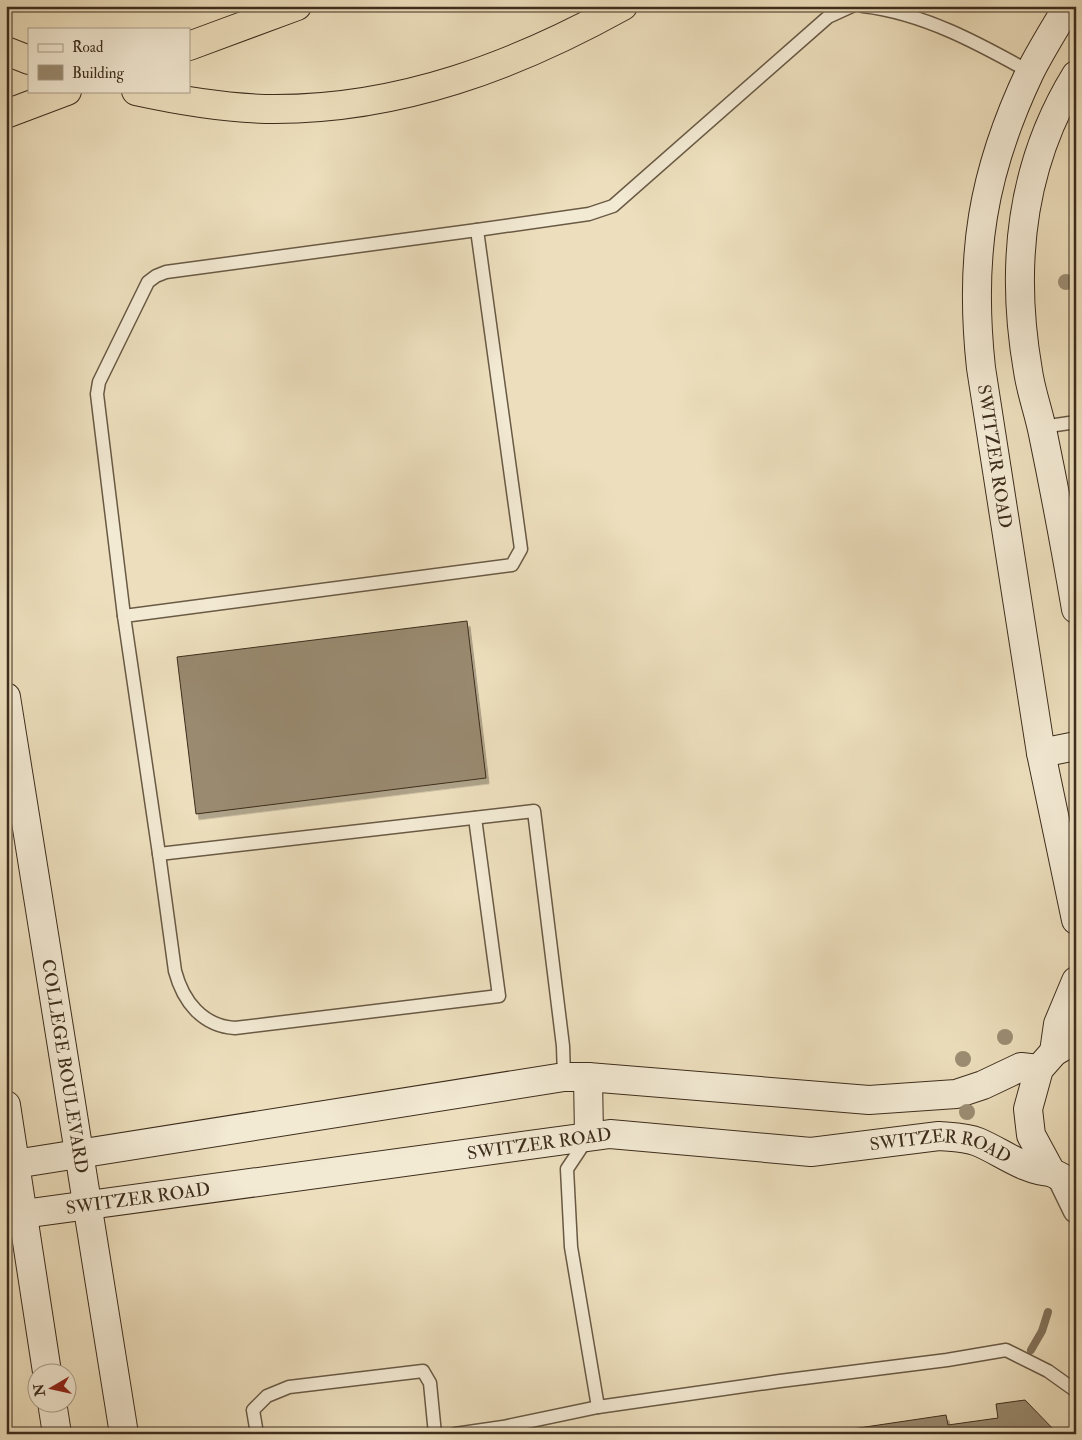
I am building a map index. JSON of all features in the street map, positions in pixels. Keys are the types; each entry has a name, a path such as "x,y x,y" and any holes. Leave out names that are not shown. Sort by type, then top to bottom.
{"highway":[{"path":"190,46 297,6"},
{"path":"141,92 189,102 274,109 331,107 370,101 466,79 590,25 623,6"},
{"path":"6,114 64,92"}],"main road":[{"name":"SWITZER ROAD","path":"1068,6 1030,72 998,151 987,189 978,257 976,326 1041,753 1076,920"},
{"path":"1030,72 1073,87 1044,138 1033,168 1026,200 1021,246 1022,323 1028,372 1042,426 1076,609"},
{"name":"COLLEGE BOULEVARD","path":"6,697 124,1434"},
{"path":"1041,753 1076,746"},
{"path":"1062,1178 1031,1135 1028,1109 1056,1053 1058,1024 1076,981"},
{"path":"15,1164 576,1077 869,1100 956,1094 983,1086 1056,1053"},
{"path":"576,1077 589,1136"},
{"path":"6,1105 45,1362"},
{"name":"SWITZER ROAD","path":"23,1214 88,1207 610,1134 811,1152 939,1136 956,1137 976,1140 1038,1171 1062,1178"},
{"path":"54,1412 57,1434"}],"street":[{"path":"1062,1178 1076,1210"}],"lane":[{"path":"475,818 499,996 235,1028 211,1023 198,1014 180,990 175,971 124,616 96,394 99,382 148,282 166,272 588,214 613,206 828,17 852,6"},
{"path":"863,6 890,9 967,38 1030,72"},
{"path":"124,616 512,565 521,549 477,230"},
{"path":"1042,426 1076,422"},
{"path":"159,854 534,811 563,1046 576,1077"},
{"path":"589,1136 567,1169 571,1246 598,1407"},
{"path":"455,1434 503,1427 598,1407 947,1360 1006,1350 1048,1372 1076,1391"},
{"path":"257,1434 253,1410 267,1396 289,1387 423,1371 430,1383 435,1434"}],"building":[{"path":"467,621 486,778 196,814 177,657"},
{"path":"1025,1400 1058,1434 818,1434 946,1415 948,1425 998,1418 996,1404"}],"waterway":[{"path":"1031,1350 1042,1331 1048,1312"}]}
